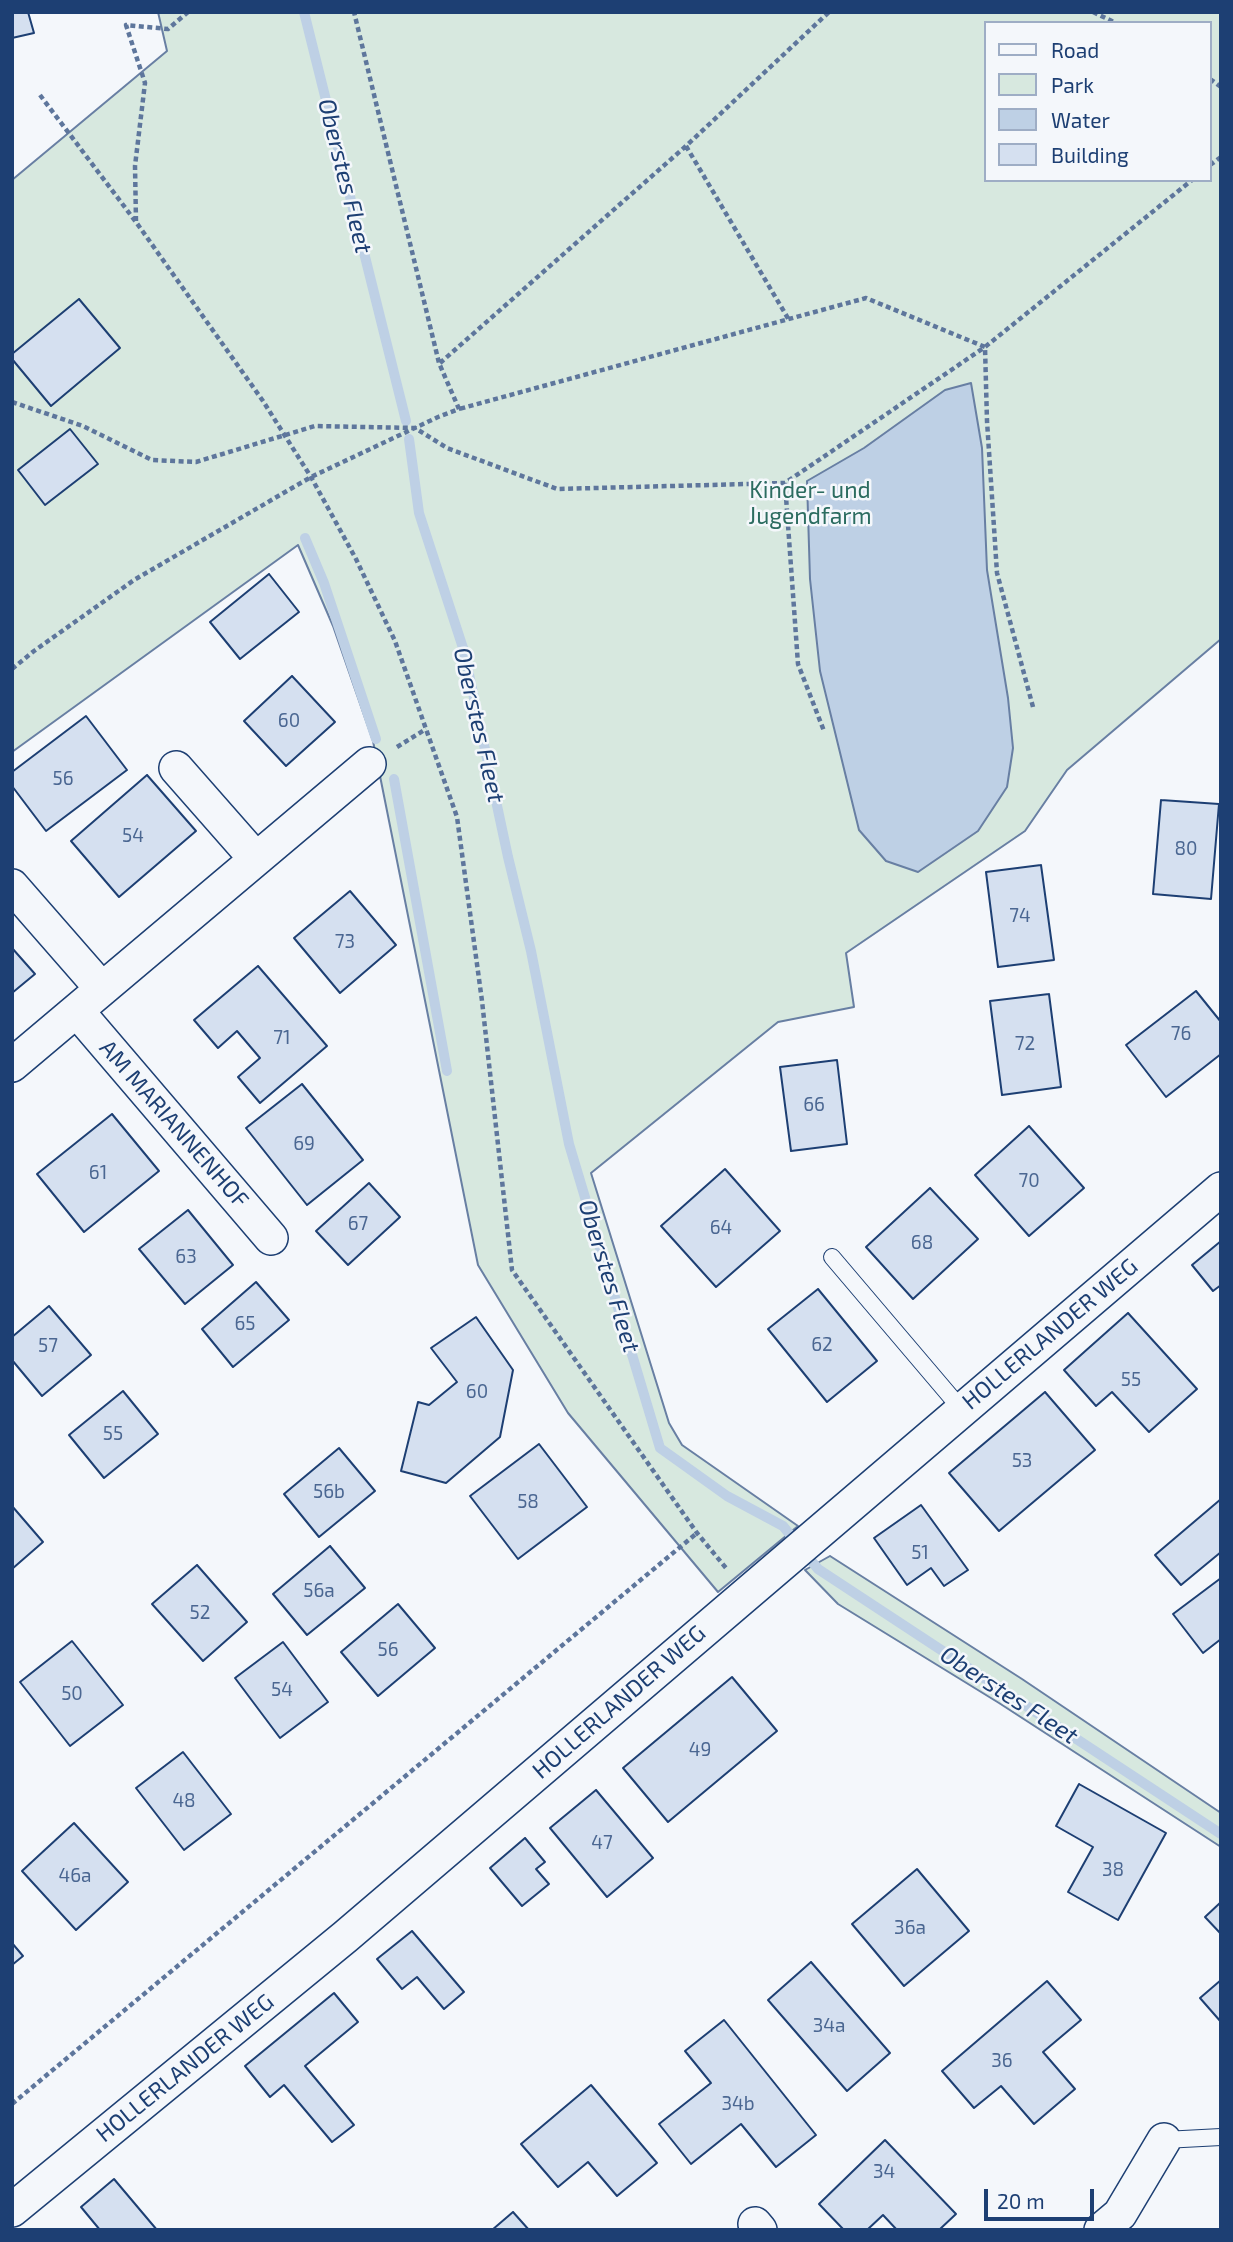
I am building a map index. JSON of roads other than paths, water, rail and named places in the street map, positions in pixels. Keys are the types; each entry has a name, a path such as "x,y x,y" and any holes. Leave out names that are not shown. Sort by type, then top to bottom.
{"street":[{"path":"12,1065 369,764"},
{"path":"176,768 256,859"},
{"path":"12,886 102,989"},
{"name":"AM MARIANNENHOF","path":"76,1011 271,1238"},
{"name":"HOLLERLANDER WEG","path":"12,2210 345,1937 1221,1189"},
{"path":"1101,2230 1120,2214 1164,2140"}],"lane":[{"path":"832,1257 962,1410"},
{"path":"1164,2140 1221,2137"}],"water":[{"path":"971,383 982,448 987,570 1008,698 1013,748 1007,787 978,831 918,872 886,861 859,830 820,671 810,579 807,481 864,448 945,390"}],"waterway":[{"name":"Oberstes Fleet","path":"304,12 406,421"},
{"name":"Oberstes Fleet","path":"409,439 419,513 464,651 531,951 569,1144 660,1448 727,1496 783,1526 818,1569 1221,1834"},
{"path":"305,538 324,583 376,739"},
{"path":"394,779 447,1071"}],"park label":[{"name":"Kinder- und Jugendfarm","path":"810,503"}]}
